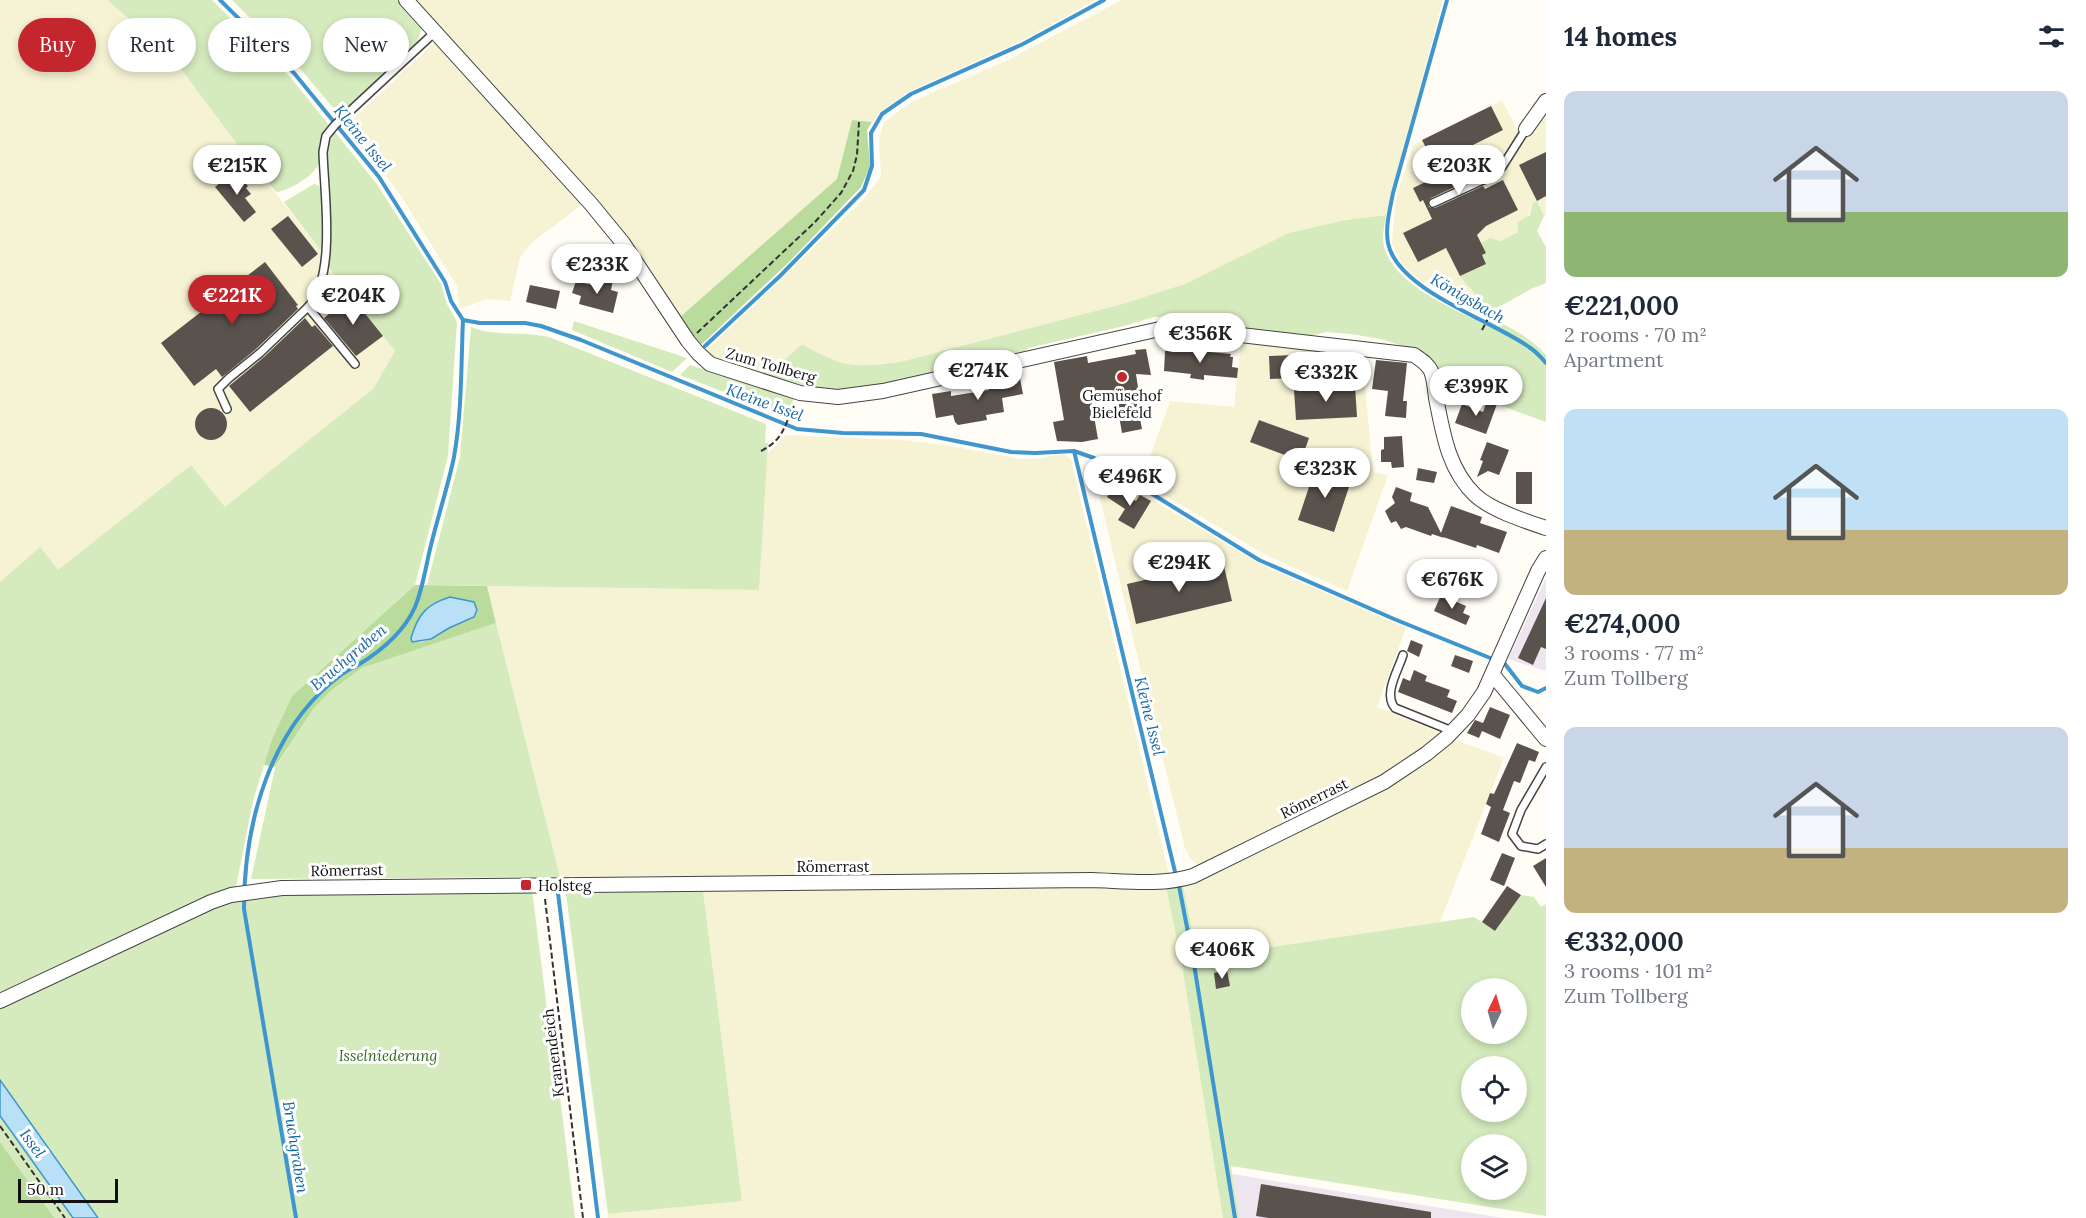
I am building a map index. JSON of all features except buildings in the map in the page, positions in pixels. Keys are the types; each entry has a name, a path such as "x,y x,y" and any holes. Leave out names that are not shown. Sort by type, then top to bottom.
{"street":[{"name":"Zum Tollberg","path":"405,0 591,204 623,243 688,341 710,364 800,393 838,397 883,391 1160,329 1189,329 1414,355 1425,362 1431,372 1442,432 1450,457 1461,478 1477,496 1517,518 1546,528"},
{"path":"1526,129 1546,101"},
{"name":"Römerrast","path":"0,1001 211,902 231,895 282,888 1092,880 1167,882 1180,880 1193,876 1384,782 1426,754 1452,731 1479,700 1546,558"},
{"path":"1496,665 1546,739"}],"lane":[{"path":"227,409 218,389 260,353 315,300 324,274 326,219 323,152 326,136 337,123 435,32"},
{"path":"1433,203 1483,180 1502,167 1526,129"},
{"path":"309,307 355,364"},
{"path":"1403,656 1390,693 1392,704 1395,708 1452,731"},
{"path":"1546,767 1521,810 1512,834 1521,846 1538,849 1546,844"}],"path":[{"path":"688,341 815,222 841,193 853,171 859,122"},
{"path":"1482,330 1490,317"},
{"path":"761,451 774,445 788,418"},
{"name":"Kranendeich","path":"543,885 583,1218"},
{"path":"0,1126 65,1218"}],"shaded area":[{"path":"0,0 107,0 128,18 108,18 108,72 183,72 321,251 328,266 395,351 373,389 225,508 191,465 58,571 0,582"},
{"path":"413,0 1096,0 1021,41 908,92 879,113 872,122 852,120 838,179 680,317"},
{"path":"1122,0 1443,0 1386,215 1346,220 1227,265 1185,284 1122,304 900,362 848,366 828,359 802,344 767,376 716,360 705,352 863,200 881,177 879,139 884,122 913,101 1008,60"},
{"path":"435,42 583,204 534,241 525,251 520,258 510,301 486,299 460,309 457,286 405,202 348,124 403,72 409,72 409,67"},
{"path":"1502,100 1517,129 1546,109 1546,215 1544,216 1537,201 1518,232 1501,241 1490,238 1481,243 1486,253 1486,264 1461,276 1490,312 1487,317 1412,274 1403,265 1392,244 1393,225 1397,195 1413,145"},
{"path":"1241,342 1362,356 1373,472 1388,475 1347,591 1266,555 1144,483 1147,465 1170,401 1234,407"},
{"path":"786,435 903,440 1020,459 1036,459 1063,454 1071,459 1169,875 560,877 487,586 759,590 766,455"},
{"path":"1100,469 1262,565 1406,628 1377,707 1441,733 1423,749 1374,781 1200,866 1197,865 1185,848 1139,663 1100,498"},
{"path":"1546,578 1546,671 1508,659"},
{"path":"1451,738 1504,758 1440,922 1198,958 1183,886 1379,790"},
{"path":"1166,887 1181,960 1223,1218 608,1218 608,1214 742,1201 703,890"},
{"path":"1232,1174 1503,1218 1239,1218"}],"green space":[{"path":"107,0 212,0 230,18 208,18 208,72 285,72 329,125 319,148 319,162 313,172 295,185 276,192 240,148 183,72 196,72 196,18 128,18"},
{"path":"232,0 397,0 422,27 418,40 409,52 409,18 323,18 323,72 387,72 340,116 303,72 311,72 311,18 250,18"},
{"path":"852,120 872,122 867,130 870,167 861,187 791,260 700,346 680,317 837,179"},
{"path":"334,131 376,183 441,284 447,304 457,322 448,456 415,585 292,696 272,739 253,801 236,887 0,996 0,582 40,547 58,570 191,465 225,507 373,389 395,351 328,266 326,151"},
{"path":"314,184 321,188 323,243 321,251 284,202"},
{"path":"1537,201 1544,216 1537,231 1546,247 1546,283 1490,312 1460,276 1486,264 1482,255 1486,253 1481,243 1490,238 1501,241 1518,232 1518,222 1530,215 1533,203"},
{"path":"1386,215 1383,238 1386,254 1395,268 1408,281 1440,302 1487,326 1491,319 1513,329 1534,343 1546,355 1546,422 1440,383 1436,368 1427,354 1381,339 1326,332 1305,337 1208,325 1184,316 1154,317 1028,348 1024,353 883,385 832,392 803,388 767,376 802,344 828,358 849,364 870,365 900,362 1122,304 1185,284 1289,233 1346,220"},
{"path":"574,321 687,358 672,372 572,330"},
{"path":"471,327 490,332 549,337 766,424 765,443 768,443 759,590 427,585 460,457"},
{"path":"690,365 794,398 785,416 680,375"},
{"path":"415,585 487,586 496,623 362,668 332,690 314,708 275,767 264,765 272,739 292,696","holes":["477,610 474,617 431,639 418,643"]},
{"path":"496,623 560,877 251,879 275,768 314,708 332,690 362,668"},
{"path":"1183,886 1198,958 1474,917 1495,931 1521,895 1534,897 1541,907 1546,904 1546,1216 1231,1166 1239,1218 1223,1218 1181,960 1166,887"},
{"name":"Isselniederung","path":"532,890 575,1218 0,1218 0,1006 222,901 243,895"},
{"path":"703,890 742,1201 608,1214 566,894"},
{"path":"0,1142 54,1218 0,1218"}],"water":[{"path":"450,597 474,602 477,610 474,617 431,639 412,642 414,630 424,611 435,603"},
{"name":"Issel","path":"0,1080 98,1218 73,1218 0,1116"}],"waterway":[{"name":"Kleine Issel","path":"220,0 294,73 379,177 445,282 451,301 463,320 541,326 581,340 797,429 843,433 921,434 1011,452 1074,451 1176,876"},
{"path":"705,346 780,276 864,190 872,166 871,133 882,114 911,94 1023,44 1104,0"},
{"name":"Königsbach","path":"1447,0 1393,193 1387,224 1388,243 1395,260 1427,290 1513,337 1533,350 1546,363"},
{"name":"Bruchgraben","path":"296,1218 244,909 249,843 266,779 279,749 296,721 317,696 342,674 367,660 391,640 405,625 415,607 457,440 463,320"},
{"path":"1074,451 1094,458 1259,560 1505,664 1522,686 1538,692 1546,688"},
{"name":"Kleine Issel","path":"1179,886 1193,958 1235,1218"},
{"path":"558,893 598,1218"}],"place":[{"name":"Gemüsehof Bielefeld","path":"1122,377"},
{"name":"Holsteg","path":"526,885"}]}
